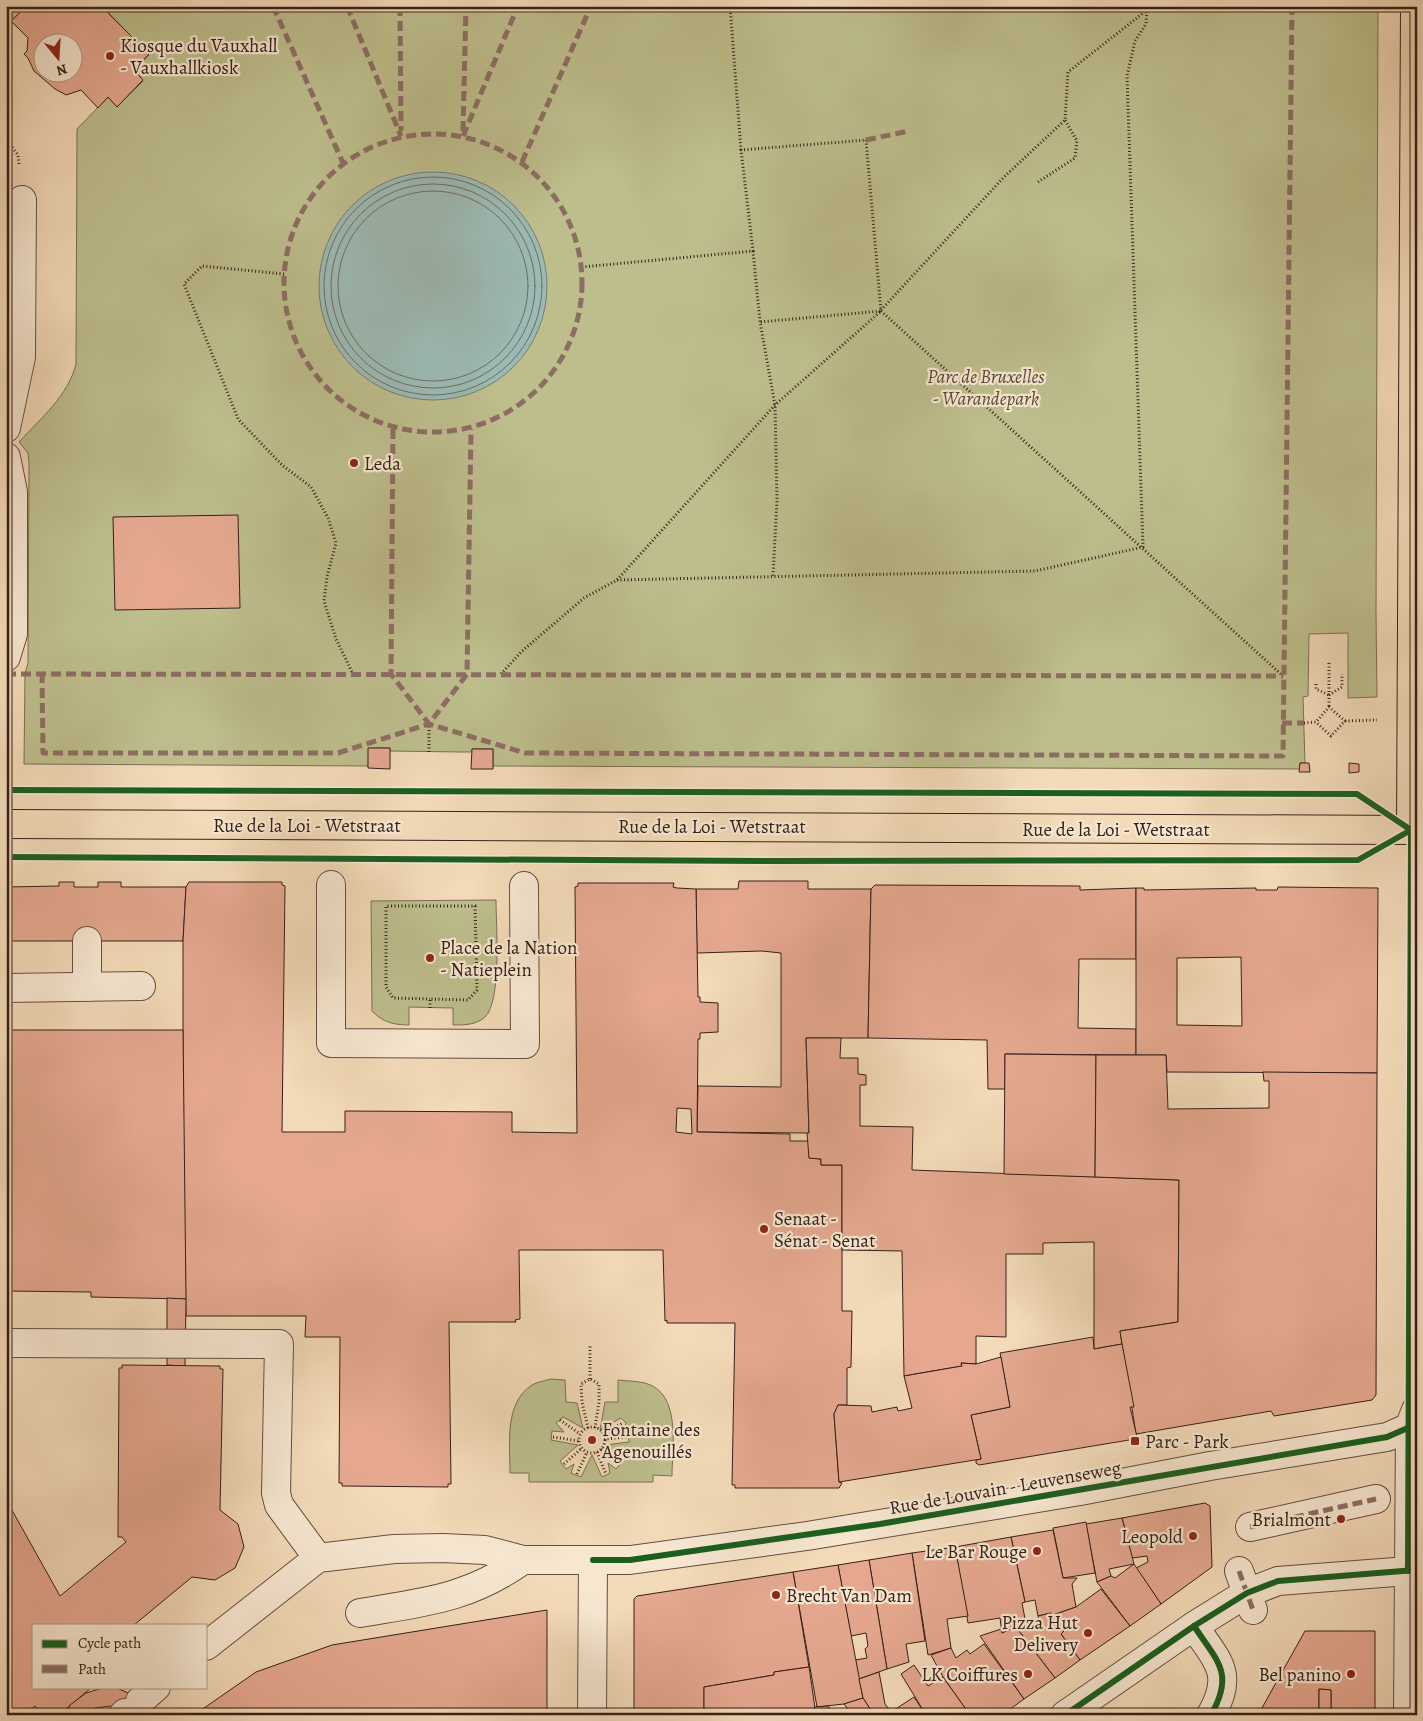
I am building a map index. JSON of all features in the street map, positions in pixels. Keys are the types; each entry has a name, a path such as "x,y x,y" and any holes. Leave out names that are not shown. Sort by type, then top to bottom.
{"main road":[{"path":"1415,6 1415,833"},
{"name":"Rue de la Loi - Wetstraat","path":"6,824 1415,833"}],"street":[{"path":"6,428 21,357 22,200"},
{"path":"6,457 13,492 13,634 6,656"},
{"path":"331,885 331,1043 516,1044 526,1044 524,886"},
{"path":"87,941 87,986"},
{"path":"6,988 141,986"},
{"path":"6,1343 278,1344 276,1493 279,1505 318,1558"},
{"path":"1408,1715 1408,1571 1414,1419"},
{"name":"Rue de Louvain - Leuvenseweg","path":"208,1644 282,1584 318,1558 394,1549 443,1548 485,1550 523,1560 647,1558 880,1524 1387,1437 1414,1419"},
{"path":"1250,1527 1376,1500"},
{"path":"360,1613 446,1598 499,1578 523,1560"},
{"path":"592,1715 593,1560"},
{"path":"1065,1715 1246,1592 1278,1582 1408,1571"},
{"path":"1194,1626 1217,1660 1224,1679 1222,1696 1211,1715"}],"path":[{"path":"730,6 741,150 760,322 775,405 778,500 773,576"},
{"path":"1038,182 1074,158 1077,141 1065,120 1068,72 1150,6"},
{"path":"1143,547 1127,76 1135,41 1146,24 1147,10"},
{"path":"501,674 521,652 584,598 617,580 775,405 881,311 1004,177 1065,120"},
{"path":"741,150 866,140 881,311 1283,676"},
{"path":"582,267 753,251"},
{"path":"284,274 202,266 184,284 238,419 282,465 311,487 328,518 336,543 327,577 324,601 336,639 353,674"},
{"path":"760,322 881,311"},
{"path":"617,580 1035,571 1143,547"},
{"path":"1304,723 1316,722 1329,707 1329,663"},
{"path":"1329,695 1342,688 1342,674"},
{"path":"1316,684 1316,689 1329,695"},
{"path":"1329,707 1345,721 1378,720"},
{"path":"1316,722 1331,736 1345,721"},
{"path":"429,724 429,752"},
{"path":"386,906 475,906 476,990 468,1000 430,999 393,998 386,987 386,906"},
{"path":"430,999 430,1007"},
{"path":"590,1344 590,1379"},
{"path":"588,1428 582,1402 581,1384 590,1379"},
{"path":"590,1379 599,1384 599,1402 594,1428"},
{"path":"560,1420 580,1434"},
{"path":"602,1434 623,1423"},
{"path":"588,1428 594,1428 602,1434 604,1439 601,1449 597,1452 587,1452 582,1448 579,1440 580,1434 588,1428"},
{"path":"552,1437 579,1440"},
{"path":"604,1439 627,1437"},
{"path":"564,1464 582,1448"},
{"path":"601,1449 618,1465"},
{"path":"577,1474 587,1452"},
{"path":"597,1452 606,1474"}],"green space":[{"path":"6,6 27,6 11,21 6,19"},
{"name":"Parc de Bruxelles - Warandepark","path":"102,6 1378,6 1377,697 1348,698 1348,633 1309,634 1308,696 1303,697 1305,763 1300,763 1300,769 493,766 493,749 472,749 471,752 461,752 390,751 390,748 369,748 368,766 24,764 25,674 28,663 29,463 28,453 19,442 60,396 72,376 76,364 77,129 108,97 117,107 143,81 134,70 149,55"},
{"path":"496,900 496,980 490,1008 482,1020 466,1025 453,1025 453,1008 409,1007 409,1025 404,1025 384,1020 372,1011 371,901"},
{"path":"550,1379 565,1380 566,1402 577,1403 583,1428 563,1417 556,1423 564,1432 552,1431 551,1440 578,1445 560,1461 566,1469 574,1464 571,1473 581,1477 592,1455 602,1477 610,1473 608,1463 616,1469 622,1462 605,1445 629,1442 628,1432 618,1431 626,1423 621,1418 600,1430 605,1402 618,1402 618,1380 645,1383 657,1389 665,1398 670,1409 672,1423 672,1476 653,1475 653,1482 529,1482 529,1473 510,1473 510,1425 517,1402 532,1385"}],"water":[{"path":"433,172 466,177 487,186 505,198 521,214 533,232 542,253 547,286 542,319 533,340 521,358 505,374 487,386 466,395 433,400 400,395 379,386 361,374 345,358 333,340 324,319 319,286 324,253 333,232 345,214 361,198 379,186 400,177"}],"building":[{"name":"Kiosque du Vauxhall - Vauxhallkiosk","path":"27,6 101,6 149,54 134,70 143,80 117,107 108,97 98,108 81,90 66,95 47,82 82,82 82,32 32,32 32,67 24,54 27,51 28,38 11,21"},
{"path":"238,515 240,608 115,610 113,517"},
{"path":"368,748 390,748 390,769 368,768"},
{"path":"472,749 493,749 493,769 471,769"},
{"path":"1300,763 1309,763 1310,772 1299,772"},
{"path":"1349,763 1359,764 1359,772 1349,773"},
{"path":"739,881 808,881 808,889 871,889 868,1038 806,1038 809,1133 697,1132 698,1086 781,1087 781,953 762,951 697,953 696,889 738,889"},
{"path":"59,882 74,882 74,887 98,887 98,882 121,882 121,887 186,887 183,941 6,941 6,887 59,886"},
{"path":"189,882 282,882 282,885 285,886 282,1132 345,1132 345,1111 512,1112 512,1132 577,1133 575,887 578,886 578,883 674,883 673,887 696,889 698,997 700,997 700,1002 718,1003 718,1032 700,1033 700,1039 698,1039 697,1132 790,1134 790,1141 809,1141 809,1158 821,1159 821,1165 842,1165 842,1311 852,1311 851,1367 847,1368 847,1405 838,1405 834,1414 839,1482 842,1483 839,1488 735,1488 735,1485 732,1485 735,1323 667,1323 667,1320 665,1321 663,1250 519,1250 520,1319 515,1320 516,1322 449,1322 451,1484 448,1484 448,1487 342,1486 342,1483 339,1483 340,1337 305,1337 306,1316 186,1316 183,1136 183,941 186,887","holes":["677,1108 691,1109 692,1134 676,1132"]},
{"path":"875,885 1080,886 1080,890 1136,888 1136,959 1079,959 1078,1028 1136,1029 1136,1055 1005,1054 1005,1089 988,1089 987,1040 868,1038 871,889"},
{"path":"1278,887 1378,888 1377,1073 1167,1072 1166,1055 1136,1055 1136,888 1144,888 1144,890 1256,888 1256,890 1277,890","holes":["1241,957 1242,1026 1177,1025 1177,958"]},
{"path":"6,1030 183,1030 186,1299 91,1297 91,1292 6,1291"},
{"path":"806,1038 841,1038 840,1058 858,1058 858,1074 866,1075 866,1085 860,1085 860,1126 913,1127 912,1170 1179,1180 1178,1322 1120,1331 1122,1344 1094,1349 1094,1242 1043,1243 1043,1254 1006,1254 1006,1337 976,1336 976,1364 961,1363 962,1366 904,1376 902,1251 842,1250 842,1165 821,1165 821,1159 809,1158"},
{"path":"1005,1054 1096,1055 1095,1177 1004,1174"},
{"path":"1096,1055 1166,1055 1168,1109 1269,1108 1269,1081 1264,1081 1263,1072 1377,1073 1376,1395 1372,1400 1274,1416 1271,1411 1136,1434 1120,1331 1178,1322 1179,1180 1095,1177"},
{"path":"167,1298 186,1299 185,1366 167,1365"},
{"path":"1093,1337 1094,1349 1122,1344 1134,1407 1130,1407 1137,1437 1134,1437 1135,1439 979,1465 976,1463 976,1460 981,1459 971,1415 1010,1407 1000,1353"},
{"path":"1001,1357 1010,1407 971,1415 981,1459 839,1482 834,1414 838,1405 871,1406 872,1412 897,1407 898,1411 912,1408 904,1376 962,1366 961,1363 976,1364"},
{"path":"122,1365 220,1366 220,1369 223,1369 220,1510 238,1524 244,1547 235,1568 215,1580 192,1577 135,1624 32,1624 32,1688 91,1688 59,1715 42,1715 35,1706 24,1715 6,1715 6,1368 8,1368 8,1503 60,1596 126,1542 122,1537 118,1537 119,1368 122,1368"},
{"path":"1205,1503 1210,1506 1212,1567 1161,1604 1136,1568 1148,1562 1147,1556 1132,1558 1122,1518"},
{"path":"1122,1518 1134,1564 1109,1569 1111,1576 1097,1582 1086,1524"},
{"path":"1086,1522 1095,1573 1063,1578 1053,1528"},
{"path":"1053,1530 1063,1578 1077,1578 1072,1584 1076,1607 1053,1615 1051,1613 1038,1616 1035,1600 1025,1602 1011,1537"},
{"path":"1011,1537 1025,1602 1022,1603 1026,1624 1002,1633 1000,1618 968,1623 955,1547"},
{"path":"955,1547 968,1616 947,1619 951,1648 928,1655 912,1553"},
{"path":"912,1553 925,1641 906,1644 909,1662 887,1669 869,1560"},
{"path":"869,1560 887,1669 859,1679 855,1660 867,1658 865,1649 868,1646 866,1633 851,1636 838,1565"},
{"path":"1134,1564 1161,1604 1130,1626 1097,1582 1111,1576 1115,1578"},
{"path":"838,1565 863,1698 844,1704 817,1707 793,1572"},
{"path":"793,1572 809,1667 774,1672 774,1675 704,1687 704,1715 634,1715 634,1599 637,1596"},
{"path":"1101,1589 1130,1626 1080,1660 1061,1634 1064,1631 1053,1615 1076,1607"},
{"path":"547,1610 547,1715 194,1715 256,1672 332,1645"},
{"path":"1051,1613 1064,1631 1061,1634 1080,1660 1055,1678 1016,1627 1039,1621 1038,1616"},
{"path":"1016,1627 1055,1678 1024,1699 980,1636 1001,1629 1002,1633"},
{"path":"1305,1631 1375,1631 1375,1715 1331,1715 1331,1690 1319,1689 1319,1715 1258,1715"},
{"path":"984,1644 1024,1699 1002,1715 970,1715 943,1677 931,1655 951,1648 956,1658 967,1650 970,1654"},
{"path":"914,1665 928,1686 943,1677 970,1715 926,1715 901,1674"},
{"path":"809,1667 816,1715 704,1715 704,1687 774,1675 774,1672"},
{"path":"879,1672 885,1704 891,1712 914,1697 926,1715 874,1715 863,1698 859,1679"},
{"path":"103,1688 117,1688 137,1697 151,1715 128,1715 110,1706 96,1708 87,1715 65,1715 70,1705 86,1693"},
{"path":"1319,1689 1331,1690 1331,1715 1319,1715"},
{"path":"863,1698 874,1715 852,1715 844,1704"},
{"path":"828,1706 834,1715 816,1715 814,1707"}],"marked path":[{"path":"273,6 343,163"},
{"path":"347,6 401,136"},
{"path":"400,6 401,131"},
{"path":"463,131 466,6"},
{"path":"463,136 518,6"},
{"path":"522,162 591,6"},
{"path":"42,673 43,753 338,753 429,724 525,753 1283,756 1292,6"},
{"path":"866,140 909,131"},
{"path":"418,134 448,134 476,140 503,151 539,177 557,200 571,226 580,254 582,283 580,312 571,340 557,366 539,389 503,415 476,426 448,432 418,432 390,426 363,415 327,389 318,378 301,353 290,326 284,298 284,268 290,240 301,213 327,177 338,168 363,151 390,140 418,134"},
{"path":"393,429 391,674 429,724 467,674 471,429"},
{"path":"6,674 1283,676"},
{"path":"1282,723 1304,723"},
{"path":"1250,1527 1376,1499"},
{"path":"1239,1571 1253,1610"}],"cycle path":[{"path":"6,790 1357,794 1411,830"},
{"path":"6,857 773,861 1358,860 1411,830 1417,830"},
{"path":"1408,1571 1411,830"},
{"path":"593,1560 630,1560 880,1524 1387,1437 1417,1424"},
{"path":"1065,1715 1194,1626 1247,1593 1278,1581 1415,1570"},
{"path":"1194,1626 1216,1658 1222,1678 1222,1688 1211,1715"}],"place":[{"name":"Kiosque du Vauxhall - Vauxhallkiosk","path":"110,56"},
{"name":"Leda","path":"354,463"},
{"name":"Place de la Nation - Natieplein","path":"430,958"},
{"name":"Senaat - Sénat - Senat","path":"764,1229"},
{"name":"Fontaine des Agenouillés","path":"592,1440"},
{"name":"Parc - Park","path":"1135,1441"},
{"name":"Brialmont","path":"1341,1519"},
{"name":"Leopold","path":"1193,1536"},
{"name":"Le Bar Rouge","path":"1037,1551"},
{"name":"Brecht Van Dam","path":"776,1595"},
{"name":"Pizza Hut Delivery","path":"1088,1633"},
{"name":"LK Coiffures","path":"1028,1674"},
{"name":"Bel panino","path":"1351,1674"}]}
